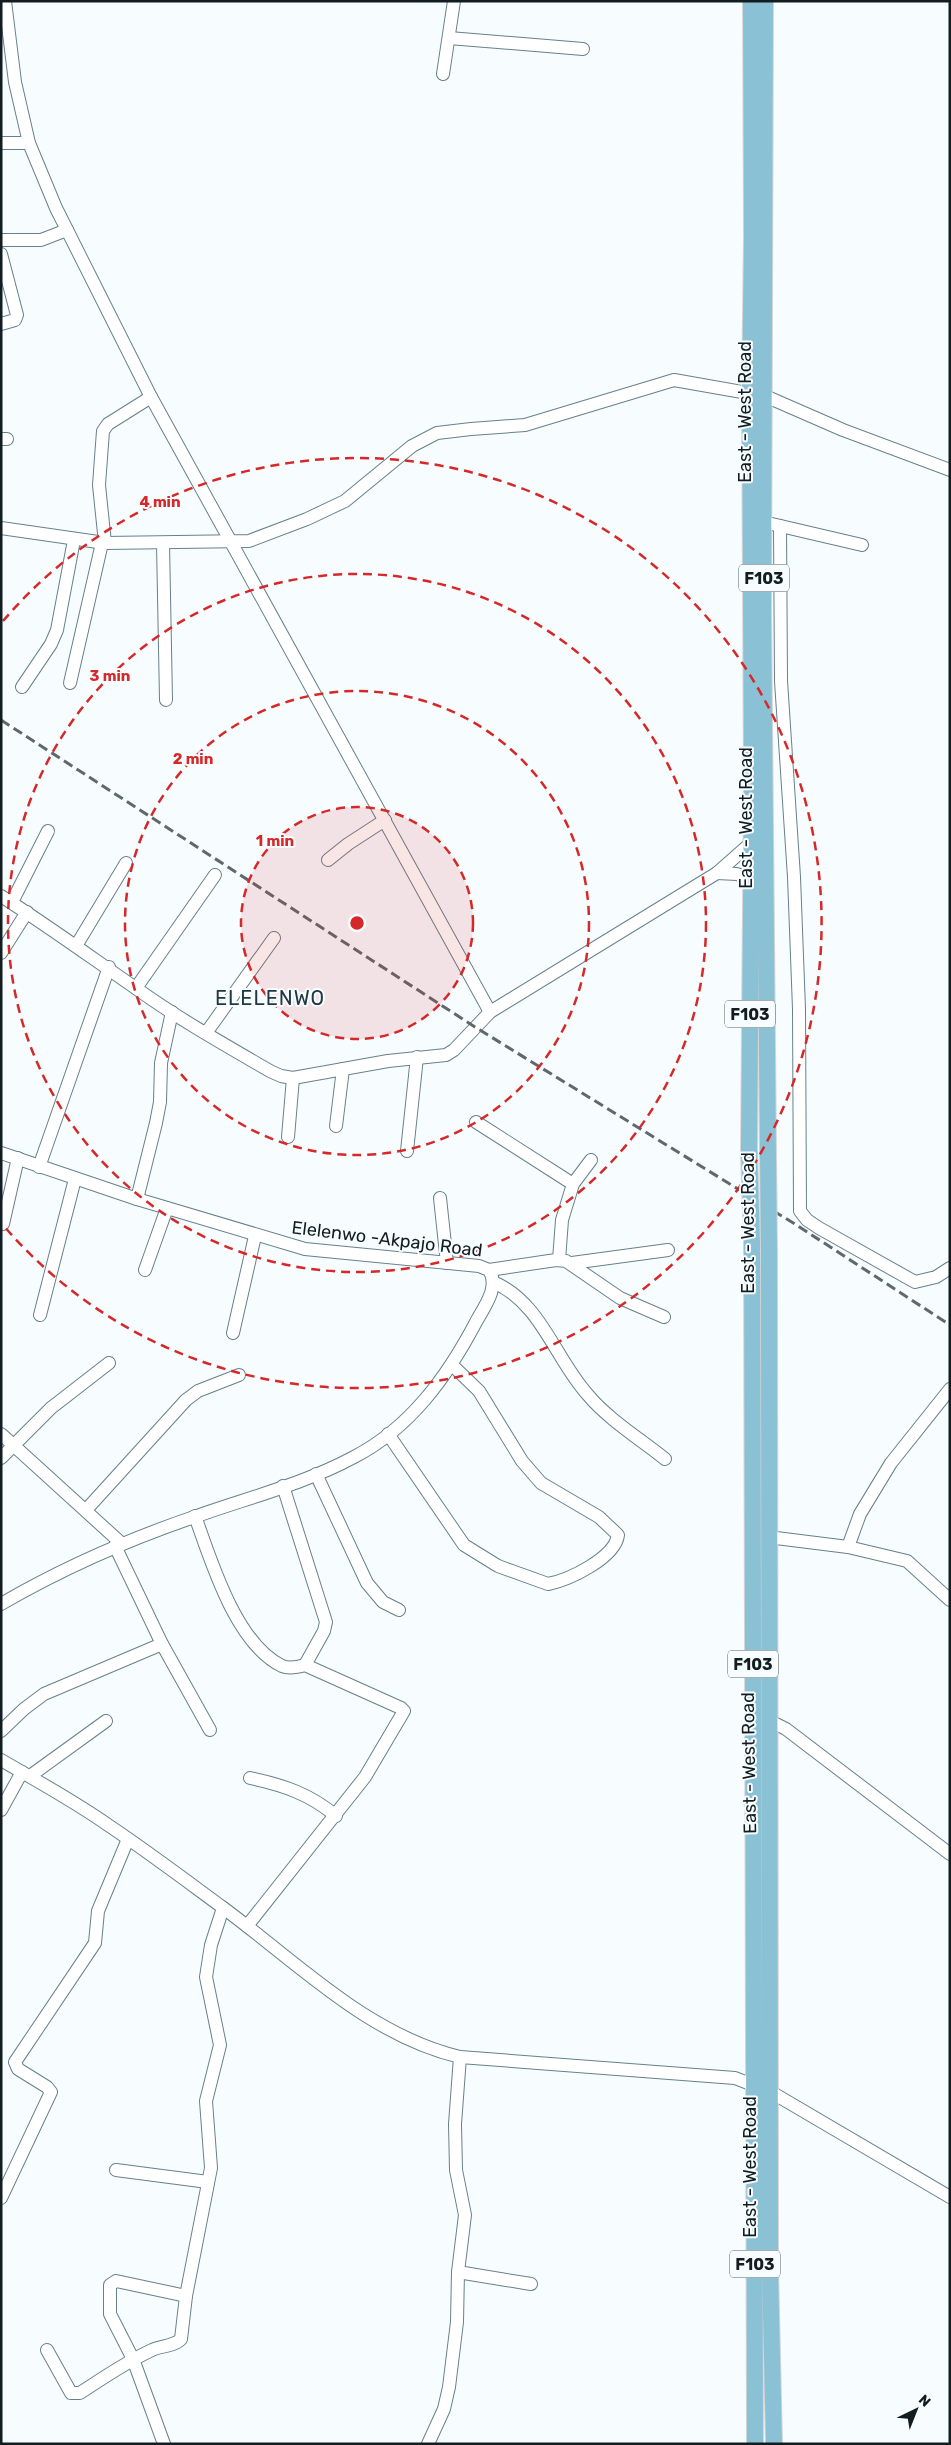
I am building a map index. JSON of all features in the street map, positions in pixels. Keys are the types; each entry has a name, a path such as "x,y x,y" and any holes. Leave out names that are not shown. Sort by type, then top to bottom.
{"main road":[{"name":"East - West Road","path":"751,1 752,236 757,395 772,524 764,678 769,1251 770,2268 774,2444"},
{"name":"East - West Road","path":"755,2444 752,1243 749,1150 750,879 765,1"}],"street":[{"path":"5,1 15,82 29,143 67,230 152,397 490,1012"},
{"path":"443,74 454,1"},
{"path":"449,38 583,48"},
{"path":"1,143 29,143"},
{"path":"1,240 41,240 67,230"},
{"path":"1,254 17,315 15,320 1,324"},
{"path":"1,528 104,543 164,544 249,541 264,537 345,501 412,446 437,433 470,428 525,425 674,380 757,395 950,470"},
{"path":"70,683 104,543 99,485 103,431 108,424 152,397"},
{"path":"862,545 772,524 794,877 799,1009 800,1211 807,1220 819,1228 915,1282 936,1277 950,1268"},
{"path":"22,687 51,644 57,630 74,540"},
{"path":"164,544 166,700"},
{"path":"764,678 781,676"},
{"path":"328,860 348,844 385,820"},
{"path":"48,831 7,899 172,1012 270,1071 293,1078 417,1057 440,1056 454,1050 490,1012 717,873 751,843"},
{"path":"76,946 126,863"},
{"path":"717,873 737,874 750,879"},
{"path":"136,988 215,875"},
{"path":"1,954 27,912"},
{"path":"206,1033 274,938"},
{"path":"39,1167 108,967"},
{"path":"137,1199 160,1102 160,1063 172,1012"},
{"path":"407,1151 417,1057"},
{"path":"336,1126 343,1069"},
{"path":"288,1137 293,1078"},
{"path":"476,1122 572,1184"},
{"name":"Elelenwo -Akpajo Road","path":"1,1153 75,1179 255,1236 329,1253 479,1266 491,1276 490,1295 452,1365 415,1410 388,1434 353,1458 316,1474 118,1545 1,1604"},
{"path":"3,1224 18,1158"},
{"path":"559,1260 562,1220 572,1184 591,1160"},
{"path":"40,1315 75,1179"},
{"path":"440,1198 447,1263"},
{"path":"144,1270 166,1208"},
{"path":"232,1332 255,1236"},
{"path":"491,1276 559,1260 572,1263 668,1250"},
{"path":"572,1263 620,1298 664,1317"},
{"path":"491,1276 512,1291 530,1310 589,1397 665,1459"},
{"path":"1,1458 51,1408 108,1363"},
{"path":"388,1434 464,1545 498,1566 548,1584 594,1564 614,1548 618,1535 600,1517 557,1494 541,1483 529,1471 479,1391 452,1365"},
{"path":"86,1510 186,1400 198,1390 238,1376"},
{"path":"848,1547 860,1514 891,1463 950,1389"},
{"path":"1,1434 86,1510 118,1545 162,1644 210,1730"},
{"path":"316,1474 367,1583 383,1602 399,1610"},
{"path":"282,1486 326,1622 324,1631 305,1665"},
{"path":"195,1516 220,1586 247,1634 282,1666 293,1668 305,1665 401,1708 404,1712 365,1777 247,1926"},
{"path":"768,1537 848,1547 907,1561 950,1600"},
{"path":"1,1731 33,1701 56,1688 106,1670 162,1644"},
{"path":"768,1720 786,1729 950,1854"},
{"path":"1,1810 26,1774 106,1722"},
{"path":"1,1760 78,1805 223,1908 325,1987 379,2024 425,2048 460,2057 735,2078 771,2092 950,2197"},
{"path":"250,1778 305,1794 336,1816"},
{"path":"1,2198 51,2092 48,2087 18,2069 16,2062 95,1943 98,1911 128,1839"},
{"path":"47,2350 71,2393 80,2393 133,2359 155,2348 178,2342 181,2339 186,2296 212,2159 206,2101 220,2045 212,2011 206,1967 223,1908"},
{"path":"428,2444 444,2409 449,2387 457,2322 458,2272 465,2215 456,2170 455,2124 460,2057"},
{"path":"116,2170 208,2182"},
{"path":"458,2272 531,2284"},
{"path":"164,2444 133,2359 110,2314 110,2285 116,2281 186,2296"}],"railway":[{"path":"1,720 475,1027 798,1226 950,1325"}],"district":[{"name":"ELELENWO","path":"270,998"}]}
